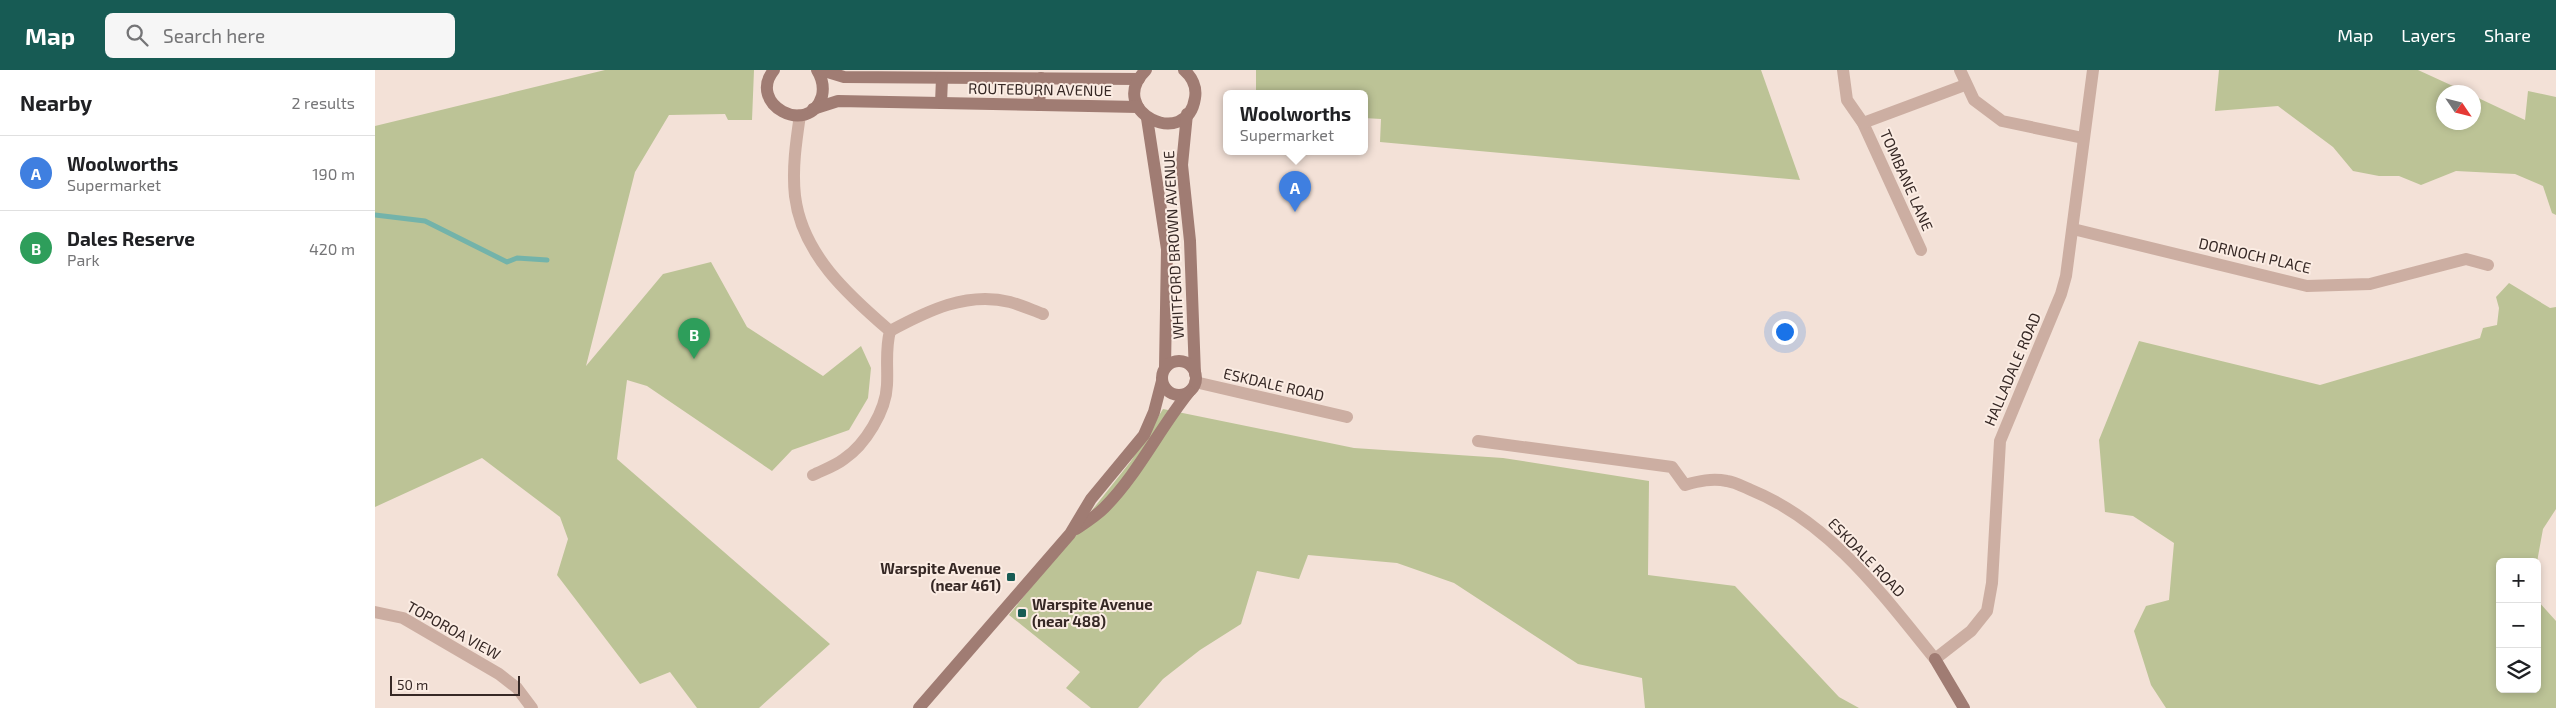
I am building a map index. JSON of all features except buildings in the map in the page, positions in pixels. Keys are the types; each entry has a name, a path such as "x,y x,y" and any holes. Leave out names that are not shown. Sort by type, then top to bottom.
{"main road":[{"path":"774,70 767,86 770,100 779,111 786,114 800,115"},
{"path":"813,109 819,102 823,87 817,70"},
{"name":"ROUTEBURN AVENUE","path":"821,70 844,77 1041,78 1142,74"},
{"path":"1184,70 1191,75"},
{"path":"1142,74 1135,93 1138,107 1147,118 1161,124 1180,120 1187,114"},
{"name":"WHITFORD BROWN AVENUE","path":"1191,75 1195,90 1195,100 1187,114 1182,165 1190,241 1193,382"},
{"path":"941,103 942,78"},
{"path":"1039,105 1041,78"},
{"name":"ROUTEBURN AVENUE","path":"800,115 838,101 1138,107"},
{"name":"WHITFORD BROWN AVENUE","path":"1147,118 1167,250 1165,368"},
{"path":"919,708 1070,534 1091,499 1144,435 1154,412 1165,368 1174,362 1181,362 1190,366 1193,382 1129,479 1103,510 1070,534"},
{"path":"1162,381 1166,389 1174,394 1193,382"},
{"name":"ESKDALE ROAD","path":"1935,659 1964,708"}],"street":[{"name":"TOMBANE LANE","path":"1843,70 1847,100 1863,123 1921,250"},
{"path":"1960,70 1965,85 1974,100 2002,121 2083,138"},
{"name":"HALLADALE ROAD","path":"1935,659 1971,631 1987,611 1992,582 2000,441 2061,294 2066,276 2093,70"},
{"name":"TOMBANE LANE","path":"1863,123 1965,85"},
{"path":"800,115 794,156 795,196 802,224 811,246 825,268 889,331"},
{"name":"DORNOCH PLACE","path":"2073,228 2307,286 2370,284 2466,259 2488,265"},
{"path":"889,331 925,312 965,300 987,299 1010,302 1043,314"},
{"path":"813,476 845,459 866,437 880,412 887,386 885,352 889,331"},
{"name":"ESKDALE ROAD","path":"1193,382 1347,417"},
{"name":"ESKDALE ROAD","path":"1478,441 1672,467 1685,485 1704,480 1727,481 1775,500 1807,520 1839,548 1894,608 1935,659"},
{"name":"TOPOROA VIEW","path":"375,612 403,618 499,674 517,688 532,708"}],"green space":[{"path":"605,70 754,70 752,120 728,120 725,114 669,115 635,172 586,366 663,274 711,262 747,327 823,376 861,346 871,368 868,398 849,430 792,450 772,471 647,386 627,380 617,459 830,644 759,708 697,708 670,672 640,684 557,575 568,539 560,517 482,458 375,507 375,126"},
{"path":"1256,70 1761,70 1800,180 1380,142 1381,119 1368,118 1368,90 1256,90"},
{"path":"2219,70 2418,70 2451,85 2436,85 2436,130 2481,130 2481,99 2525,120 2528,91 2556,97 2556,215 2552,213 2543,186 2515,174 2456,171 2421,185 2399,176 2379,176 2353,171 2333,147 2278,106 2215,111"},
{"path":"2509,283 2550,308 2556,307 2556,509 2543,529 2538,558 2496,558 2496,693 2541,693 2541,604 2556,621 2556,708 2166,708 2151,685 2134,631 2146,606 2169,600 2174,543 2133,516 2105,512 2099,440 2139,341 2320,385 2480,338 2483,328 2497,325 2499,308 2496,297"},
{"path":"1163,409 1354,448 1503,458 1649,481 1648,575 1735,586 1839,697 1859,708 1645,708 1642,678 1578,664 1454,583 1397,563 1308,555 1299,579 1257,571 1241,624 1200,650 1163,679 1138,708 1091,708 1066,688 1080,672 1009,615 1131,461"}],"waterway":[{"path":"375,215 425,221 507,262 517,258 547,260"}],"place":[{"name":"Woolworths","path":"1295,212"},
{"name":"Dales Reserve","path":"694,359"},
{"name":"Warspite Avenue (near 461)","path":"1011,577"},
{"name":"Warspite Avenue (near 488)","path":"1022,613"}]}
